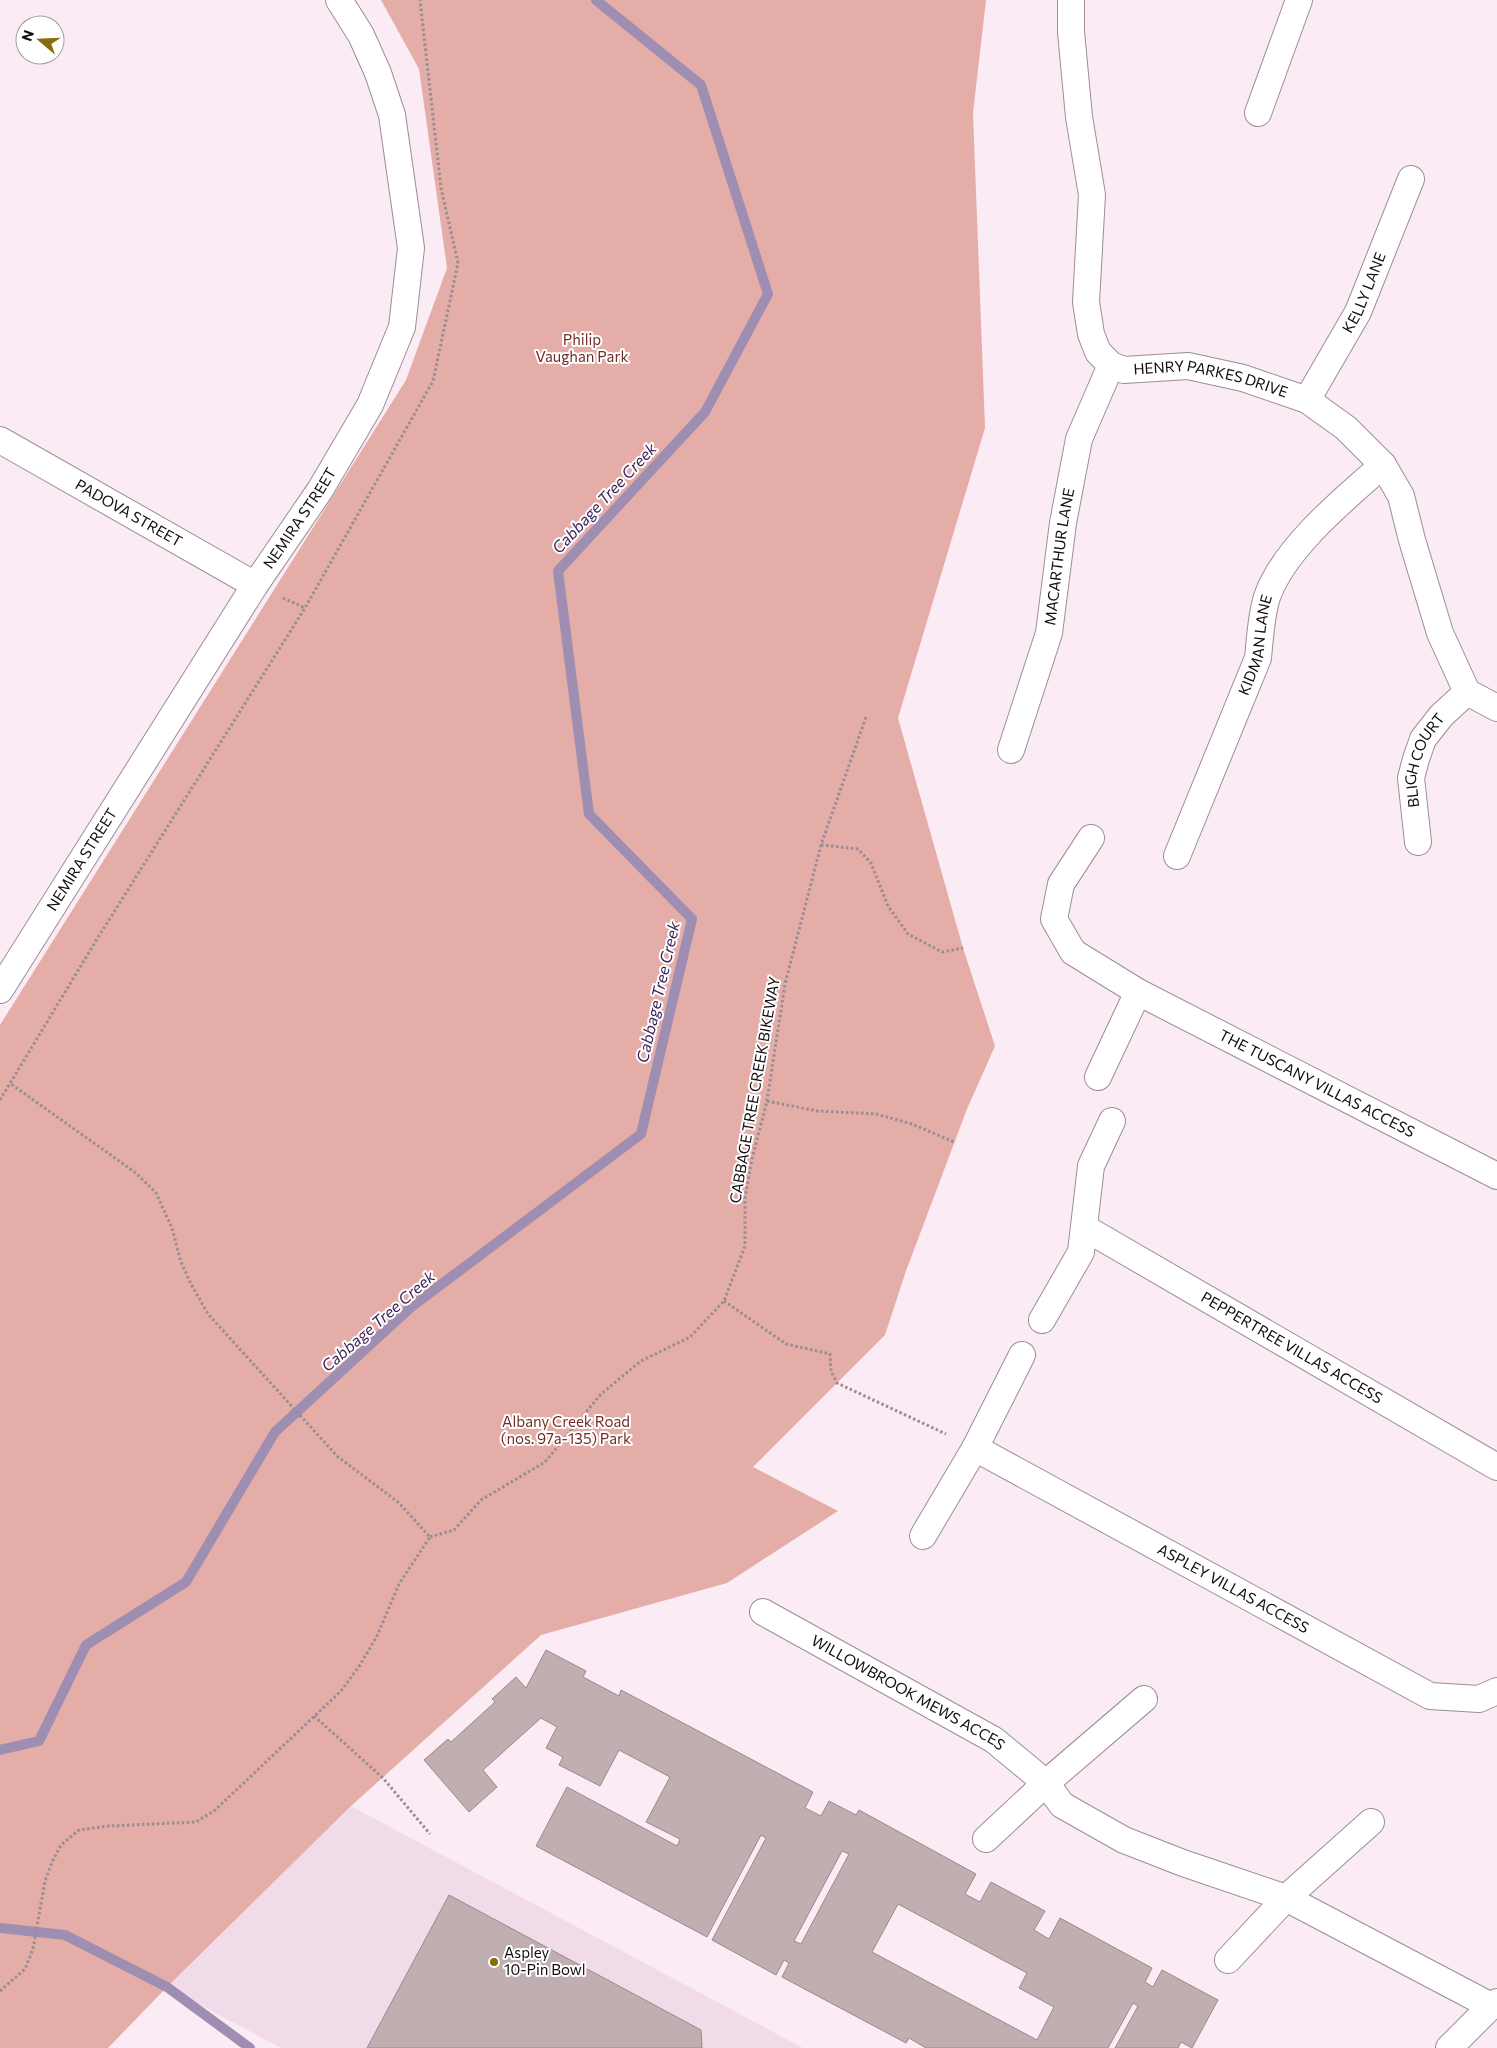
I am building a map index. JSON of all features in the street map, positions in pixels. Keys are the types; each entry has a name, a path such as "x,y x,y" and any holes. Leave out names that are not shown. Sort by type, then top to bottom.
{"street":[{"name":"NEMIRA STREET","path":"0,990 255,585 320,490 370,405 402,327 411,248 392,116 378,73 368,50 339,0"},
{"name":"HENRY PARKES DRIVE","path":"1071,0 1071,32 1079,117 1092,195 1086,302 1090,334 1098,352 1111,365 1124,370 1188,366 1243,378 1307,400 1346,428 1384,465 1401,496 1440,633 1468,692"},
{"path":"1258,113 1299,0"},
{"name":"KELLY LANE","path":"1307,400 1358,312 1410,179"},
{"name":"MACARTHUR LANE","path":"1010,750 1050,633 1063,523 1079,439 1111,365"},
{"name":"PADOVA STREET","path":"0,440 255,585"},
{"name":"KIDMAN LANE","path":"1176,856 1258,658 1261,626 1267,597 1284,563 1336,506 1384,465"},
{"path":"1468,692 1497,708"},
{"name":"BLIGH COURT","path":"1418,842 1411,778 1416,759 1423,739 1429,731 1441,716 1468,692"},
{"name":"THE TUSCANY VILLAS ACCESS","path":"1091,838 1062,884 1054,919 1073,952 1138,992 1497,1176"},
{"path":"1098,1077 1138,992"},
{"path":"1042,1320 1081,1252 1091,1166 1112,1121"},
{"name":"PEPPERTREE VILLAS ACCESS","path":"1085,1228 1497,1467"},
{"path":"923,1536 975,1448 1022,1355"},
{"name":"ASPLEY VILLAS ACCESS","path":"975,1448 1430,1696 1479,1699 1497,1691"},
{"name":"WILLOWBROOK MEWS ACCES","path":"763,1612 994,1740 1046,1783 1062,1805 1124,1840 1286,1898 1494,2004 1449,2048"},
{"path":"986,1839 1046,1783 1144,1699"},
{"path":"1228,1960 1286,1898 1371,1822"}],"path":[{"name":"CABBAGE TREE CREEK BIKEWAY","path":"430,1537 454,1530 481,1500 545,1462 601,1394 641,1361 690,1337 724,1302 745,1246 745,1198 752,1159 767,1101 785,984 821,845 866,718"},
{"path":"821,845 858,849 871,864 888,906 908,934 942,952 964,948"},
{"path":"0,1100 11,1084 136,1173 156,1192 172,1228 181,1262 208,1314 337,1456 398,1502 430,1537 399,1584 377,1636 360,1665 341,1691 214,1812 196,1822 109,1826 79,1830 62,1845 52,1862 45,1881 33,1949 25,1969 0,1991"},
{"path":"767,1101 817,1111 876,1114 912,1124 954,1142"},
{"path":"724,1302 786,1344 830,1354 831,1371 837,1382 975,1448"},
{"path":"314,1716 383,1778 430,1834"}],"shaded area":[{"path":"351,1806 803,2048 281,2048 167,1987"}],"green space":[{"path":"381,0 986,0 973,113 985,428 898,718 963,948 995,1046 967,1109 906,1271 885,1335 753,1467 838,1511 727,1583 541,1635 351,1806 167,1987 108,2048 0,2048 0,1025 406,380 447,268 419,69"}],"building":[{"path":"546,1650 586,1671 583,1677 619,1696 621,1690 813,1792 805,1808 821,1816 829,1801 856,1815 859,1810 976,1874 965,1894 980,1902 991,1882 1045,1911 1034,1930 1049,1939 1060,1918 1152,1968 1145,1982 1153,1987 1162,1970 1218,2000 1192,2048 1181,2042 1178,2048 1115,2048 1138,2006 1133,2003 1108,2048 926,2048 909,2038 906,2043 782,1977 789,1963 784,1960 776,1975 712,1940 766,1838 761,1835 707,1937 536,1846 567,1787 677,1846 680,1839 646,1822 670,1777 619,1750 600,1786 559,1765 563,1757 546,1748 557,1727 541,1718 483,1770 497,1787 469,1812 424,1760 448,1739 451,1742 495,1702 492,1699 516,1677 526,1688","holes":["842,1851 849,1854 801,1944 794,1941","898,1904 1027,1973 1019,1988 1054,2007 1037,2040 872,1952"]},
{"name":"Aspley 10-Pin Bowl","path":"449,1895 701,2030 702,2048 367,2048"}],"waterway":[{"name":"Cabbage Tree Creek","path":"0,1750 39,1741 86,1645 186,1582 275,1432 410,1308 641,1134 692,919 589,814 558,571 705,412 768,294 701,85 596,0"},
{"path":"0,1928 65,1935 167,1987 250,2048"}],"place":[{"name":"Aspley 10-Pin Bowl","path":"494,1962"}],"park label":[{"name":"Philip Vaughan Park","path":"582,348"},
{"name":"Albany Creek Road (nos. 97a-135) Park","path":"566,1430"}]}
